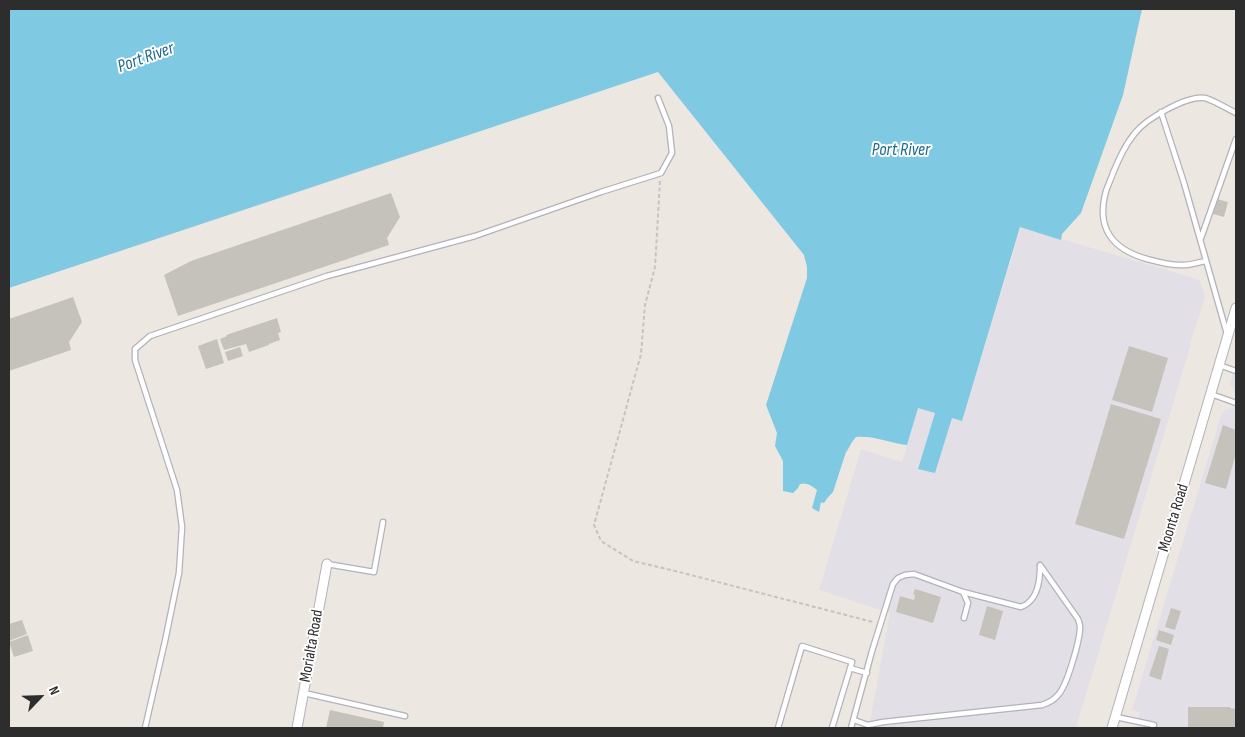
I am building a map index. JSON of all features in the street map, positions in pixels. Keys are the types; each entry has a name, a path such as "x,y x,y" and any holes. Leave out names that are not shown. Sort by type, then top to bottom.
{"street":[{"name":"Moonta Road","path":"1112,728 1236,308"},
{"name":"Morialta Road","path":"297,728 327,564"}],"lane":[{"path":"145,728 179,573 182,528 178,490 135,360 135,349 150,336 327,276 475,236 661,173 672,153 669,126 658,98"},
{"path":"1206,261 1183,265 1166,264 1139,257 1121,248 1108,235 1104,221 1103,207 1106,190 1121,154 1136,132 1161,112 1184,101 1204,98 1236,113"},
{"path":"1161,112 1184,183 1228,338"},
{"path":"1200,239 1236,139"},
{"path":"1220,366 1236,371"},
{"path":"1211,394 1236,404"},
{"path":"327,564 374,572 383,522"},
{"path":"851,728 880,624 893,584 898,578 914,574 963,592 1021,607 1028,604 1035,594 1040,577 1040,565 1078,619 1080,625 1079,638 1062,691 1057,697 1042,705 868,725 854,720"},
{"path":"963,592 968,603 964,618"},
{"path":"778,728 802,646 852,662 832,728"},
{"path":"850,668 867,673"},
{"path":"304,693 405,716"},
{"path":"1115,717 1154,725"}],"path":[{"path":"661,173 655,267 645,305 641,354 594,525 601,541 633,562 679,572 880,624"}],"shaded area":[{"path":"1021,227 1200,280 1205,298 1076,728 867,728 871,716 890,613 819,590 861,449 902,462 918,408 935,413 918,469 944,444 952,418 962,421"},
{"path":"1236,363 1236,393 1230,384"},
{"path":"1236,393 1236,728 1135,728 1140,712 1132,710 1222,412 1232,408"}],"water":[{"name":"Port River","path":"9,9 1142,9 1123,95 1081,213 1062,234 1061,240 1020,227 962,421 952,418 935,473 918,469 935,413 918,408 907,445 875,438 856,437 846,452 833,492 825,502 821,502 819,512 812,508 817,490 811,486 800,484 793,493 783,491 783,461 775,446 777,433 766,405 807,278 804,255 658,72 9,288"}],"building":[{"path":"391,193 400,217 387,238 389,245 178,316 164,275 191,261"},
{"path":"1217,199 1228,202 1224,217 1213,214"},
{"path":"73,297 82,322 69,342 71,350 9,371 9,319"},
{"path":"277,318 281,332 278,333 280,340 249,352 246,344 224,350 220,339 226,335"},
{"path":"217,339 224,363 206,369 198,346"},
{"path":"1129,346 1168,358 1152,412 1112,400"},
{"path":"240,347 243,356 228,361 225,352"},
{"path":"1111,404 1161,419 1124,539 1075,524"},
{"path":"1223,425 1236,430 1236,453 1226,489 1205,483"},
{"path":"915,589 941,597 933,623 896,612 900,596 914,600 915,595 913,594"},
{"path":"987,606 1003,611 995,640 979,635"},
{"path":"1171,608 1181,611 1175,630 1165,627"},
{"path":"22,620 27,634 9,641 9,624"},
{"path":"1159,630 1174,635 1171,645 1156,640"},
{"path":"28,635 33,651 14,657 9,642"},
{"path":"1159,646 1169,649 1161,680 1149,676"},
{"path":"1188,707 1230,707 1236,709 1236,728 1188,728"},
{"path":"330,710 384,722 383,728 326,728"}]}
